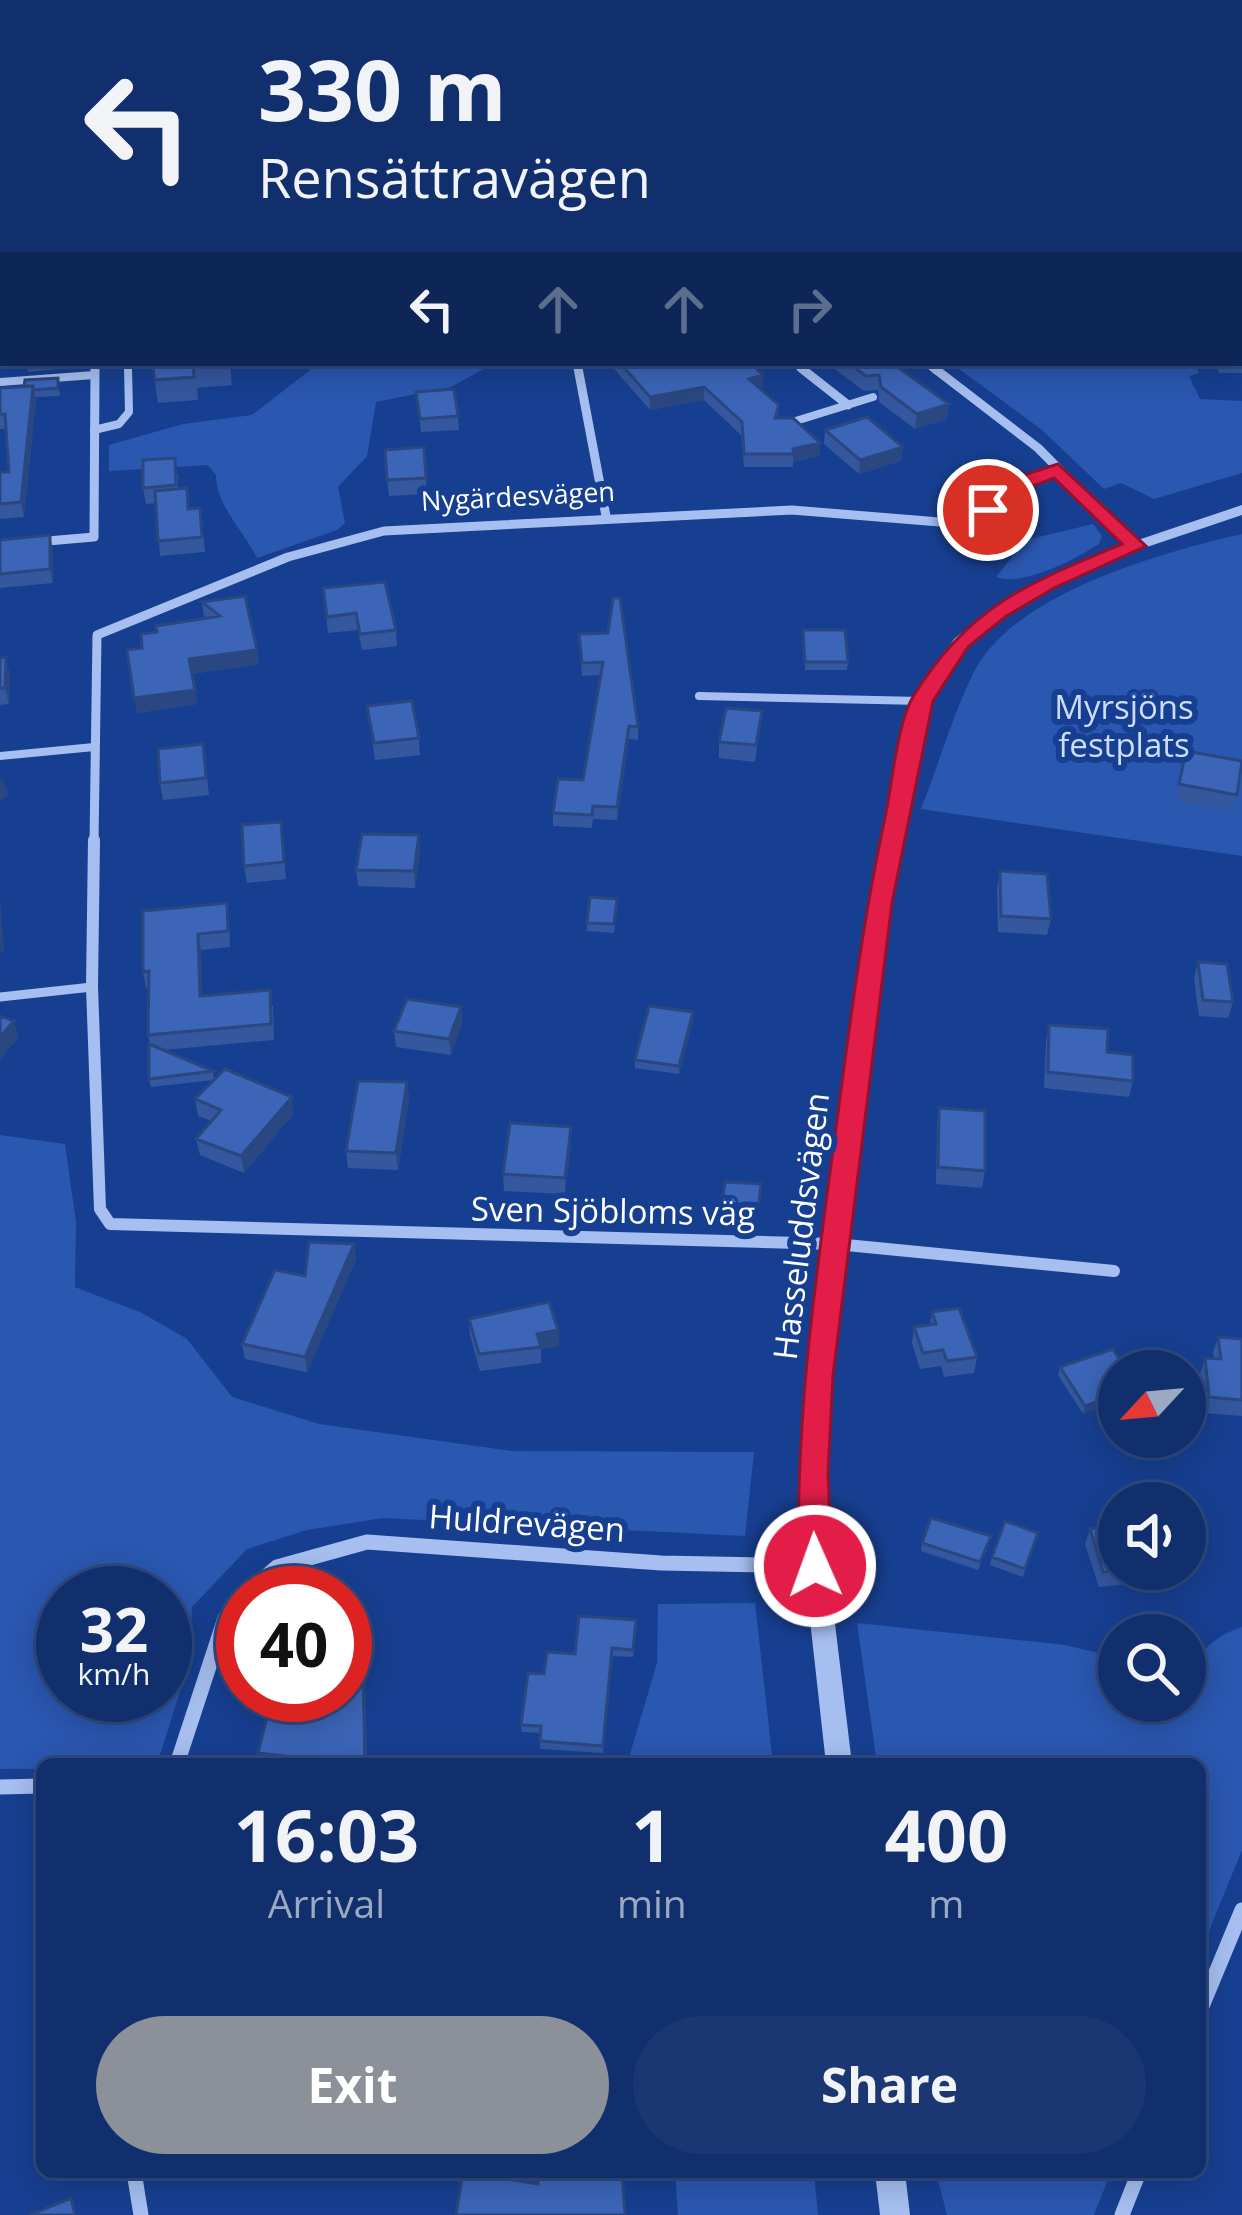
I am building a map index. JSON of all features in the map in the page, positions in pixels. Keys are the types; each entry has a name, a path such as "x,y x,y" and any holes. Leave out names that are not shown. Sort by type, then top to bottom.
{"street":[{"path":"578,366 606,515"},
{"path":"799,366 848,405"},
{"path":"931,366 998,415 1136,546"},
{"path":"24,543 94,543 95,367"},
{"name":"Nygärdesvägen","path":"110,1224 100,1209 92,987 97,635 288,557 384,531 606,515 792,510 952,523 972,519 1022,482 1058,470"},
{"name":"Hasseluddsvägen","path":"838,1758 815,1566 812,1474 818,1376 879,903 921,701 960,643 998,612 1047,583 1242,510"},
{"name":"Sven Sjöbloms väg","path":"110,1224 836,1244 1114,1270"},
{"name":"Huldrevägen","path":"282,1566 367,1542 661,1563 815,1566"},
{"name":"Huldrevägen","path":"179,1758 216,1645"},
{"path":"0,1786 36,1786"},
{"path":"1206,1997 1242,1910"},
{"path":"135,2178 141,2215"},
{"path":"891,2178 895,2215"},
{"path":"1122,2215 1137,2178"}],"lane":[{"path":"94,430 119,424 129,412 124,366"},
{"path":"0,382 95,367"},
{"path":"781,426 872,397"},
{"path":"699,695 921,701"},
{"path":"0,756 94,747"},
{"path":"0,997 92,987"}],"green space":[{"path":"315,366 489,366 451,387 376,402 367,456 338,487 345,523 257,558 225,507 216,475 208,465 109,471 109,445 183,424 252,415"},
{"path":"955,366 1196,366 1199,373 1189,376 1200,399 1242,401 1242,473 1154,499 1121,483 1104,489 1042,430"},
{"path":"1093,524 1102,536 1099,544 1077,557 1035,575 996,577 1026,540"},
{"name":"Myrsjöns festplats","path":"1242,534 1242,856 921,809 975,670 995,643 1023,619 1094,580"},
{"path":"0,1135 65,1144 76,1222 75,1287 142,1313 187,1339 232,1397 319,1424 512,1451 754,1452 745,1536 383,1518 307,1530 247,1549 231,1566 216,1566 216,1582 192,1607 192,1566 36,1566 36,1722 170,1722 159,1758 36,1758 36,1769 0,1769"},
{"path":"755,1603 772,1758 629,1758 657,1663 658,1604"},
{"path":"857,1623 1065,1645 1098,1653 1098,1722 1206,1722 1206,1648 1242,1627 1242,1850 1206,1938 1206,1758 876,1758"},
{"path":"675,2178 815,2178 818,2215 678,2215"},
{"path":"938,2178 1109,2178 1094,2215 947,2215"}],"building":[{"path":"153,366 193,366 194,377 155,380"},
{"path":"623,366 753,366 763,375 749,379 779,405 775,418 793,418 820,443 793,449 794,454 744,454 742,422 704,387 650,397"},
{"path":"852,366 896,366 949,404 917,414 881,387 879,375 866,376"},
{"path":"58,378 58,388 24,386 25,380"},
{"path":"33,386 21,502 0,504 0,472 9,472 0,388"},
{"path":"454,389 458,416 420,419 416,392"},
{"path":"867,417 903,447 860,460 825,430"},
{"path":"424,447 426,478 387,480 385,450"},
{"path":"175,458 176,485 143,488 143,460"},
{"path":"187,488 188,509 200,508 202,537 158,541 155,491"},
{"path":"50,535 50,569 0,574 0,540"},
{"path":"385,582 396,630 360,634 356,613 327,617 323,588"},
{"path":"245,596 257,650 189,659 195,690 134,698 127,650 142,648 141,634 157,632 156,626 220,616 202,602"},
{"path":"613,598 620,598 638,727 629,726 617,807 593,806 592,815 553,813 558,779 583,780 603,662 582,663 579,634 608,633"},
{"path":"803,630 845,630 848,662 805,662"},
{"path":"6,657 5,688 0,688 0,658"},
{"path":"412,701 419,738 374,743 367,706"},
{"path":"726,708 762,711 756,745 719,742"},
{"path":"203,744 206,778 160,783 158,749"},
{"path":"1186,751 1242,761 1237,795 1179,784"},
{"path":"281,822 284,862 244,866 242,825"},
{"path":"362,834 419,835 414,871 356,870"},
{"path":"1000,871 1047,874 1051,919 1001,916"},
{"path":"590,897 617,899 614,924 587,923"},
{"path":"227,903 228,931 198,934 200,996 270,990 271,1024 148,1035 143,911"},
{"path":"1198,962 1227,964 1233,1002 1203,1000"},
{"path":"407,999 461,1007 449,1039 394,1031"},
{"path":"649,1006 693,1012 679,1066 635,1060"},
{"path":"0,1016 14,1021 0,1037"},
{"path":"1049,1025 1108,1029 1107,1052 1133,1055 1133,1081 1048,1072"},
{"path":"149,1044 213,1071 149,1079"},
{"path":"225,1069 292,1097 241,1156 196,1139 221,1110 195,1099"},
{"path":"358,1081 407,1082 396,1153 346,1151"},
{"path":"939,1108 985,1111 985,1171 938,1167"},
{"path":"510,1123 571,1127 565,1178 503,1174"},
{"path":"725,1182 761,1184 758,1211 721,1208"},
{"path":"309,1242 354,1244 305,1357 242,1344 275,1270 305,1276"},
{"path":"549,1302 558,1330 537,1334 541,1347 479,1354 469,1319"},
{"path":"959,1308 977,1357 947,1361 943,1350 923,1353 914,1327 936,1324 932,1312"},
{"path":"1218,1337 1242,1339 1242,1400 1209,1397 1206,1358 1221,1359"},
{"path":"1098,1354 1098,1401 1085,1406 1060,1367"},
{"path":"931,1518 991,1536 980,1562 922,1543"},
{"path":"1005,1521 1038,1533 1025,1569 992,1557"},
{"path":"1098,1528 1098,1555 1090,1529"},
{"path":"579,1616 636,1620 633,1650 612,1648 603,1746 540,1741 541,1726 521,1725 528,1673 544,1674 547,1652 575,1654"},
{"path":"266,1722 364,1722 365,1758 258,1753"},
{"path":"462,2178 538,2184 538,2178 622,2178 625,2215 456,2215"},
{"path":"71,2198 75,2215 30,2215"}],"route":[{"path":"815,1566 812,1474 818,1376 879,903 921,701 960,643 998,612 1047,583 1136,546 1058,470 1022,482 988,510"}]}
